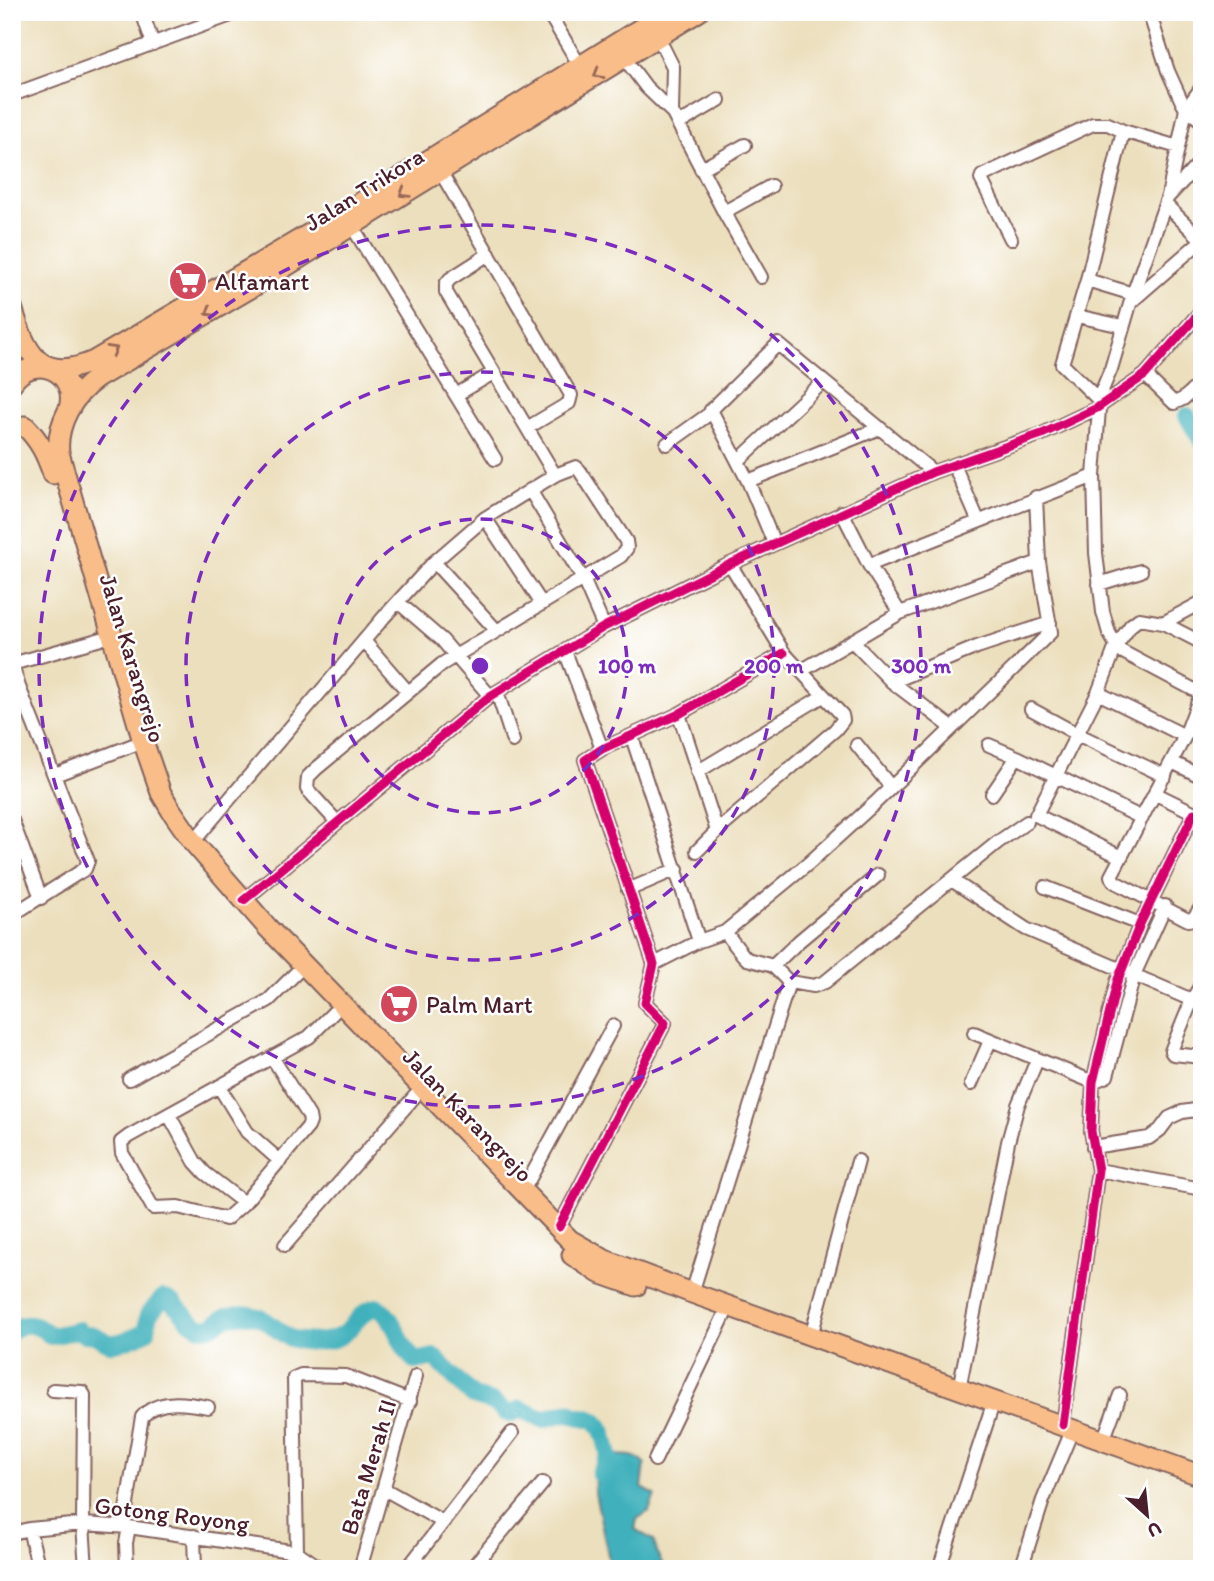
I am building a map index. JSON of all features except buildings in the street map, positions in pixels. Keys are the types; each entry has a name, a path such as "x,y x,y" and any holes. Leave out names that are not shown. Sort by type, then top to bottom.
{"main road":[{"name":"Jalan Trikora","path":"12,382 23,371 32,368 71,369 81,366 136,337 316,230 580,66 670,17 698,12"},
{"name":"Jalan Trikora","path":"66,415 80,391 97,378 352,226 536,110 625,59 658,37 670,17"},
{"path":"12,307 32,355 58,373 69,388 71,397 66,415 52,427 34,429 17,422"},
{"path":"12,338 18,363 12,382"},
{"name":"Jalan Karangrejo","path":"66,415 59,435 61,464 161,793 193,842 244,900 334,1012 415,1096 523,1191 570,1240 605,1260 758,1322 991,1410 1103,1441 1202,1476"},
{"name":"Jalan Karangrejo","path":"17,422 44,447 133,745 156,806 183,847 258,934 300,969 472,1146 564,1250 599,1273 724,1316 811,1336 959,1389 1202,1484"}],"street":[{"path":"142,12 153,44"},
{"path":"12,95 224,15 239,12"},
{"path":"548,12 580,66"},
{"path":"1149,12 1168,71 1186,109 1202,121"},
{"path":"658,37 673,67 675,118"},
{"path":"625,59 675,118 761,277"},
{"path":"1202,87 1186,109 1166,200 1098,404 1094,476 1096,554 1102,612 1109,633 1116,646 1132,659 1201,692 1185,736 1111,879 1188,920 1192,919 1202,906"},
{"path":"675,118 719,100"},
{"path":"1011,239 981,179 982,176 1093,124 1108,124 1178,147"},
{"path":"1098,404 1062,365 1087,279 1123,131"},
{"path":"701,169 745,145"},
{"path":"1166,200 1202,160"},
{"path":"440,171 571,395 569,402 527,428"},
{"path":"724,212 771,186"},
{"path":"1132,298 1202,240 1166,200"},
{"path":"352,226 495,459"},
{"path":"489,254 450,279 445,289 555,475"},
{"path":"1087,279 1132,298"},
{"path":"244,900 494,694 604,627 730,564 933,472 1042,434 1098,404 1145,375 1202,310"},
{"path":"1077,316 1122,326"},
{"path":"774,543 712,407 778,344 933,472"},
{"path":"456,395 493,373"},
{"path":"1145,375 1174,403 1183,399 1201,382"},
{"path":"738,461 823,382"},
{"path":"667,444 712,412"},
{"path":"748,481 880,428"},
{"path":"954,465 978,520"},
{"path":"193,842 434,562 485,518 555,475 576,467 626,541 627,548 621,556 456,655 308,777 307,789 337,822"},
{"path":"869,565 1094,476"},
{"path":"530,490 583,579 604,627"},
{"path":"654,964 699,941 725,932 809,863 1047,637 1051,632 1051,623 1039,562 1036,497"},
{"path":"842,512 869,565 900,613"},
{"path":"485,518 542,604"},
{"path":"434,562 497,631"},
{"path":"801,671 900,613 1039,562"},
{"path":"697,851 716,831 841,724 842,715 784,653 730,564"},
{"path":"1099,584 1141,571"},
{"path":"398,602 494,694 513,741"},
{"path":"1163,623 1202,602"},
{"path":"1121,857 1036,815 1098,693 1116,646 1136,620 1163,623 1202,643"},
{"path":"892,682 977,647 1051,623"},
{"path":"12,915 85,869 88,861 55,775 15,688 12,664 101,639"},
{"path":"364,641 408,692"},
{"path":"852,641 892,682 951,727"},
{"path":"565,651 602,749"},
{"path":"559,1227 665,1023 664,1019 649,1008 644,999 654,964 586,768 587,757 679,714 784,653"},
{"path":"1098,693 1185,736"},
{"path":"697,772 823,696"},
{"path":"1031,709 1165,776"},
{"path":"679,714 716,831"},
{"path":"632,737 699,941"},
{"path":"55,775 133,745"},
{"path":"857,745 891,786"},
{"path":"989,745 1142,818"},
{"path":"992,794 1017,757"},
{"path":"1172,762 1202,777"},
{"path":"1021,1569 1066,1431 1098,1170 1091,1132 1093,1082 1120,971 1194,813 1202,816 1156,794"},
{"path":"12,820 41,898"},
{"path":"725,932 747,959 774,966 789,982 814,986 825,982 998,842 1027,822"},
{"path":"628,890 677,869"},
{"path":"774,966 799,941 878,875"},
{"path":"953,881 1026,929 1192,1000"},
{"path":"1045,887 1140,924"},
{"path":"1093,1082 1109,1073 1134,975 1165,906"},
{"path":"129,1079 269,1000 300,969"},
{"path":"692,1293 789,982"},
{"path":"1202,983 1171,1048 1171,1053 1202,1057"},
{"path":"272,1057 310,1119 308,1127 233,1215 223,1220 178,1207 157,1209 151,1206 120,1145 130,1136 220,1088 272,1057 309,1037 334,1012"},
{"path":"523,1191 613,1026"},
{"path":"974,1033 1093,1082"},
{"path":"971,1084 990,1041"},
{"path":"959,1389 1008,1142 1018,1105 1037,1060"},
{"path":"220,1088 247,1132 279,1161"},
{"path":"285,1245 415,1096"},
{"path":"1093,1147 1149,1138 1160,1130 1169,1118 1182,1112 1202,1109"},
{"path":"169,1115 195,1162 244,1203"},
{"path":"811,1336 858,1161"},
{"path":"1098,1170 1202,1189"},
{"path":"655,1460 724,1316"},
{"path":"297,1552 294,1378 346,1376 410,1401"},
{"name":"Bata Merah II","path":"360,1569 416,1376"},
{"path":"53,1390 82,1392 84,1395 83,1524 86,1569"},
{"path":"1103,1441 1119,1395"},
{"path":"127,1569 126,1527 134,1454 142,1417 150,1410 176,1403 208,1407"},
{"path":"939,1569 991,1410"},
{"path":"407,1569 512,1433"},
{"path":"471,1569 543,1483"},
{"path":"384,1489 443,1522"},
{"name":"Gotong Royong","path":"12,1533 83,1524 126,1527 297,1552 322,1569"},
{"path":"29,1529 39,1569"},
{"path":"194,1536 195,1569"}],"water":[{"path":"604,1455 631,1456 645,1464 642,1488 655,1495 649,1511 637,1519 635,1529 654,1541 660,1561 668,1569 611,1569 594,1488"},
{"path":"796,1561 870,1569 787,1569"}],"waterway":[{"path":"1187,416 1202,441"},
{"path":"12,1330 23,1325 33,1325 51,1336 79,1330 83,1334 117,1343 147,1331 148,1315 163,1298 201,1327 211,1327 231,1316 251,1315 271,1324 292,1339 320,1342 338,1337 364,1314 377,1307 384,1312 405,1348 416,1361 434,1357 473,1396 495,1403 511,1414 520,1409 543,1419 569,1412 595,1421 604,1434 609,1456 600,1474"}],"cycle path":[{"path":"244,900 490,696 604,627 726,566 933,472 1042,434 1097,408 1145,375 1202,310"},
{"path":"559,1227 665,1023 645,1003 654,964 585,760 602,749 679,714 784,653"},
{"path":"1063,1425 1098,1170 1091,1131 1093,1082 1117,982 1140,924 1194,813 1202,816"}],"place":[{"name":"Alfamart","path":"188,281"},
{"name":"Palm Mart","path":"399,1004"}]}
